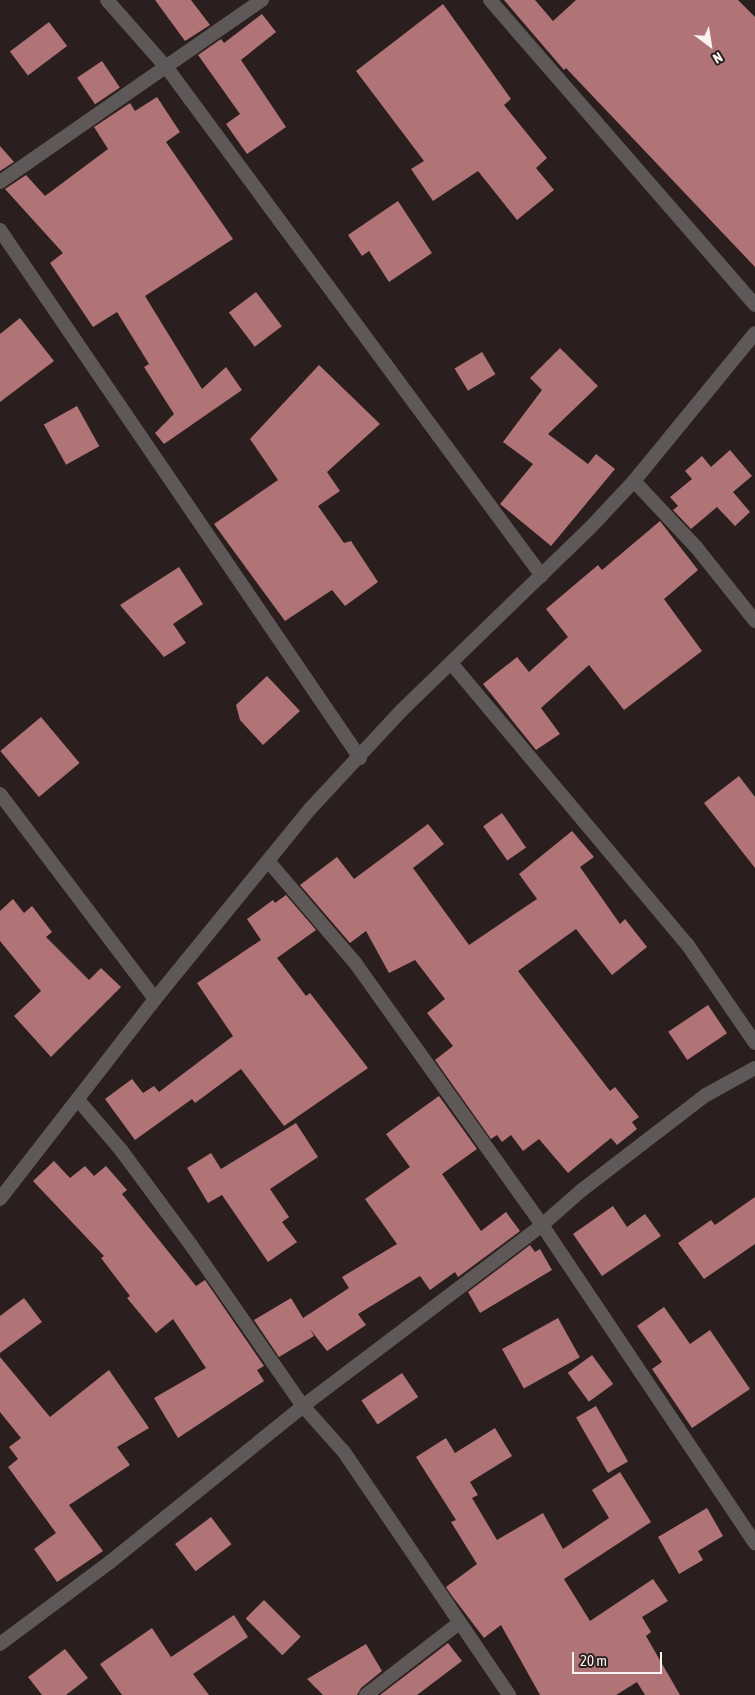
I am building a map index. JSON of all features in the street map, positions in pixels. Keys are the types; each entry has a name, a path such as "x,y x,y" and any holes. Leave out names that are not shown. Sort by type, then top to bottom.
{"street":[{"path":"108,0 166,68 542,576"},
{"path":"0,182 262,0"},
{"path":"490,0 755,305"},
{"path":"0,230 360,758"},
{"path":"0,1199 79,1101 155,999 269,862 310,809 360,758 401,710 542,576 634,481 755,333"},
{"path":"634,481 696,546 755,621"},
{"path":"451,663 686,944 755,1044"},
{"path":"0,794 155,999"},
{"path":"269,862 356,964 542,1225 755,1542"},
{"path":"0,1644 110,1562 303,1406 542,1225 582,1190 706,1095 755,1068"},
{"path":"79,1101 121,1150 180,1229 303,1406 344,1452 409,1544 458,1624 509,1695"},
{"path":"366,1695 458,1624"}],"building":[{"path":"155,0 191,0 210,25 185,41"},
{"path":"504,0 535,0 553,21 576,0 738,0 755,17 755,267 566,68 564,70"},
{"path":"443,4 511,99 504,105 547,158 536,168 554,190 517,220 478,171 433,201 411,169 424,161 356,71"},
{"path":"262,14 276,32 241,60 286,127 247,154 226,124 240,114 198,55 221,39 224,43"},
{"path":"49,22 67,46 28,75 10,51"},
{"path":"102,61 120,88 95,104 77,78"},
{"path":"157,97 180,132 166,142 233,239 145,296 202,389 226,367 242,390 164,444 155,433 174,414 144,367 149,364 117,312 93,327 50,263 63,253 5,189 26,175 45,196 108,149 94,127 130,103 135,111"},
{"path":"0,146 14,162 0,171"},
{"path":"398,201 432,253 389,282 369,251 362,256 348,235"},
{"path":"256,292 282,326 255,347 229,312"},
{"path":"20,318 54,361 0,402 0,334"},
{"path":"560,348 598,386 548,434 588,464 596,454 615,469 551,546 500,504 533,464 503,442 542,390 530,378"},
{"path":"482,352 495,374 468,391 455,368"},
{"path":"319,365 380,424 327,472 340,491 318,506 344,543 351,541 378,582 345,606 332,590 285,621 214,524 278,480 250,439"},
{"path":"77,406 99,446 66,465 44,424"},
{"path":"730,450 752,476 733,492 750,512 735,526 717,507 691,529 673,510 678,506 670,497 692,479 685,471 702,456 711,467"},
{"path":"660,521 698,570 664,599 702,651 624,710 589,665 541,708 560,734 536,750 483,684 517,657 529,672 568,637 546,609 598,565 602,570"},
{"path":"179,567 203,604 173,624 186,643 164,657 120,605"},
{"path":"267,676 300,711 263,745 240,720 236,705"},
{"path":"41,717 80,763 39,797 0,751"},
{"path":"739,776 755,797 755,868 704,803"},
{"path":"502,813 526,847 507,861 483,826"},
{"path":"428,824 444,844 413,868 469,945 537,899 519,874 572,831 594,857 580,867 620,924 625,919 647,947 612,975 576,929 518,971 610,1091 615,1087 639,1117 632,1122 637,1129 617,1145 611,1138 568,1173 539,1139 523,1151 511,1135 502,1142 497,1135 491,1139 435,1060 453,1046 427,1013 445,999 415,960 389,973 366,931 350,943 300,885 337,857 354,879"},
{"path":"286,895 316,930 277,958 306,996 310,993 368,1068 284,1126 241,1069 195,1103 192,1099 135,1140 105,1099 132,1079 143,1093 154,1086 159,1092 233,1036 197,983 261,940 247,919 273,900 275,903"},
{"path":"13,899 24,913 32,906 52,932 46,937 89,980 101,968 121,987 51,1057 14,1016 41,991 0,941 0,911"},
{"path":"708,1005 727,1033 687,1060 668,1032"},
{"path":"439,1096 477,1149 442,1174 481,1231 506,1212 520,1231 458,1277 455,1272 430,1290 420,1276 358,1314 366,1325 327,1351 310,1329 314,1336 279,1357 254,1320 291,1298 303,1318 349,1288 342,1277 397,1244 365,1199 410,1167 386,1134"},
{"path":"296,1123 318,1157 270,1189 289,1217 282,1222 297,1242 268,1262 222,1195 208,1203 187,1168 211,1153 221,1169"},
{"path":"54,1161 70,1178 85,1166 94,1176 106,1166 127,1190 122,1194 196,1286 205,1280 264,1366 257,1370 264,1381 178,1438 154,1398 206,1368 173,1319 156,1333 127,1298 130,1296 101,1258 104,1256 33,1181"},
{"path":"755,1197 755,1244 704,1279 678,1243 711,1220 715,1225"},
{"path":"613,1206 627,1227 645,1214 661,1236 602,1276 573,1234"},
{"path":"530,1245 535,1252 540,1249 552,1270 480,1313 468,1292"},
{"path":"24,1298 42,1322 0,1353 0,1316"},
{"path":"664,1307 690,1344 710,1330 750,1389 692,1428 652,1369 662,1362 637,1326"},
{"path":"558,1318 580,1357 524,1388 502,1349"},
{"path":"592,1355 613,1384 589,1402 568,1373"},
{"path":"0,1357 50,1417 109,1370 149,1428 117,1447 130,1465 69,1505 103,1551 57,1582 34,1549 56,1533 8,1467 18,1459 9,1447 21,1438 0,1412"},
{"path":"402,1373 418,1397 378,1424 361,1400"},
{"path":"596,1406 628,1461 608,1473 576,1418"},
{"path":"495,1428 512,1456 470,1482 478,1495 472,1498 497,1540 543,1513 563,1549 609,1518 592,1490 620,1472 651,1522 564,1579 590,1621 653,1579 668,1601 642,1617 651,1632 646,1636 680,1695 645,1695 637,1682 616,1695 540,1695 501,1625 484,1638 452,1596 446,1587 477,1564 451,1522 456,1520 416,1457 446,1438 455,1453"},
{"path":"707,1508 723,1536 698,1551 703,1560 679,1574 658,1537"},
{"path":"211,1517 231,1544 196,1571 175,1544"},
{"path":"264,1600 301,1637 282,1655 246,1618"},
{"path":"234,1615 248,1637 193,1674 209,1695 122,1695 100,1664 152,1628 171,1657"},
{"path":"448,1643 462,1661 417,1695 380,1695"},
{"path":"366,1644 382,1671 361,1688 357,1695 323,1695 307,1679"},
{"path":"65,1649 88,1678 66,1695 42,1695 28,1677"}]}
